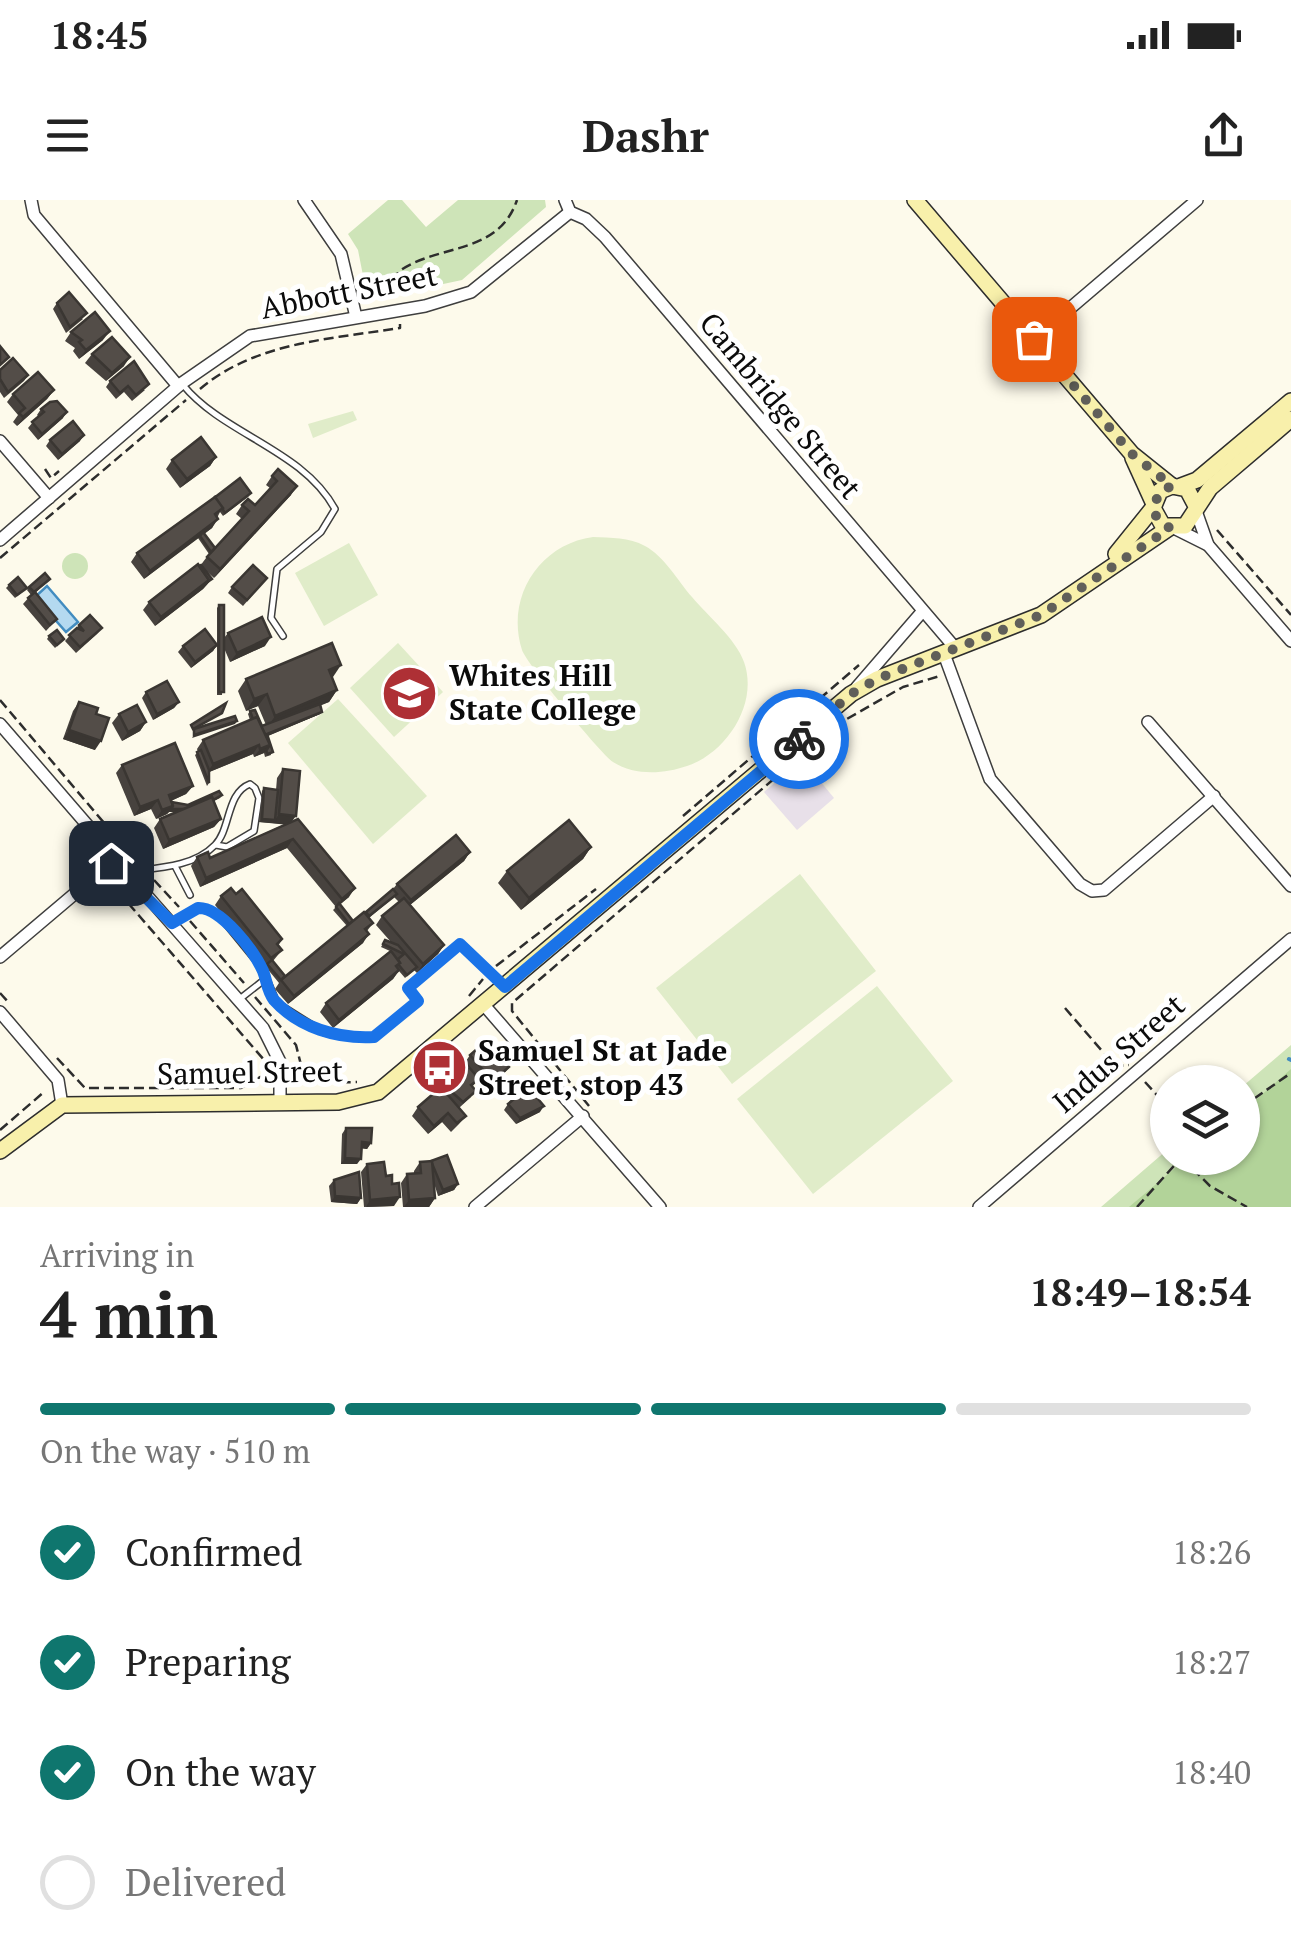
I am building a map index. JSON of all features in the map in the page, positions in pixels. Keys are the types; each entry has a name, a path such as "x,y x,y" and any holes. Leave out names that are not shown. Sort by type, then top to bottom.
{"street":[{"path":"31,200 34,215 180,384"},
{"path":"304,200 341,254 356,317"},
{"path":"915,200 1132,454 1192,494 1208,546"},
{"path":"1034,339 1197,200"},
{"name":"Abbott Street","path":"0,540 180,384 250,336 447,301 471,292 568,206"},
{"name":"Cambridge Street","path":"568,206 605,237 950,652"},
{"path":"1153,505 1160,491 1197,480 1291,401"},
{"path":"1173,529 1192,520 1210,488 1291,419"},
{"path":"0,441 49,498"},
{"path":"1132,454 1158,521 1208,546 1291,641"},
{"name":"Samuel Street","path":"1101,573 1153,505"},
{"name":"Samuel Street","path":"851,694 1041,615 1173,529"},
{"name":"Samuel Street","path":"62,1104 338,1102 378,1092 851,694 921,613"},
{"path":"950,652 990,779 1080,884 1092,892 1104,890 1214,796"},
{"path":"1148,722 1291,886"},
{"path":"0,724 102,842 111,863 125,872 238,1000 276,1052 280,1102"},
{"path":"0,957 111,863"},
{"name":"Indus Street","path":"978,1207 1291,939"},
{"path":"484,1005 660,1207"},
{"path":"0,1151 62,1104 58,1080 6,1009"},
{"path":"474,1207 583,1116"}],"lane":[{"path":"180,384 275,449 335,510 321,532 282,560 278,569 272,618 283,636"},
{"path":"125,872 175,866 216,844 239,791 250,784 259,792 254,831 227,847 216,844"},
{"path":"175,866 190,896"},
{"path":"172,923 206,907 218,913 262,968 269,992 282,1007 325,1033 374,1037 418,1001 408,988 460,944 505,987"},
{"path":"238,1000 265,979"}],"path":[{"path":"396,302 398,272 473,246 499,229 518,200"},
{"path":"0,558 214,377 279,347 400,328 399,318"},
{"path":"45,469 50,478 59,471"},
{"path":"1212,524 1291,615"},
{"path":"678,820 865,660"},
{"path":"583,1116 591,1104 512,1010 512,1003 838,724 903,687 940,676"},
{"path":"0,700 296,1045 304,1077 311,1083 339,1086 366,1080"},
{"path":"57,1058 86,1088 241,1088 253,1085 262,1076 265,1061 108,878"},
{"path":"467,998 488,973 564,909 596,889"},
{"path":"128,900 134,895"},
{"path":"0,993 6,1009"},
{"path":"1064,1008 1115,1066 1126,1062 1130,1066"},
{"path":"1260,1095 1291,1073"},
{"path":"1142,1080 1150,1088"},
{"path":"0,1130 44,1092"},
{"path":"1136,1207 1166,1175"},
{"path":"1199,1175 1210,1186 1247,1207"}],"shaded area":[{"path":"802,759 834,798 797,830 764,792"}],"green space":[{"path":"388,200 402,200 426,227 458,200 545,200 546,207 462,280 373,299 367,296 358,250 348,234"},
{"path":"353,411 357,420 313,438 308,424"},
{"path":"593,537 626,539 652,550 740,653 747,678 743,710 726,738 701,760 669,771 650,772 631,770 613,762 564,708 522,650 518,611 531,576 557,550"},
{"path":"349,543 378,595 324,626 295,573"},
{"path":"75,553 84,557 88,566 84,575 75,579 66,575 62,566 66,557"},
{"path":"398,643 443,692 394,737 350,688"},
{"path":"338,699 427,796 373,844 288,743"},
{"path":"800,874 876,971 732,1084 656,988"},
{"path":"877,986 953,1081 813,1194 737,1099"},
{"path":"1291,1045 1291,1207 1101,1207 1150,1165 1150,1175 1260,1175 1260,1071"},
{"path":"1291,1069 1291,1207 1129,1207 1167,1175 1260,1175 1260,1096"}],"water":[{"path":"47,586 78,622 66,632 35,597"}],"building":[{"path":"69,292 87,313 70,327 57,303"},
{"path":"95,312 110,331 86,350 79,342 82,340 71,332"},
{"path":"112,337 130,357 112,373 92,354"},
{"path":"0,346 9,357 0,365"},
{"path":"13,358 28,375 8,392 0,379 0,370"},
{"path":"134,361 149,384 136,395 128,386 120,393 110,381"},
{"path":"38,372 54,390 23,417 19,413 25,408 13,394"},
{"path":"57,401 67,412 42,434 32,422 44,412 41,409"},
{"path":"73,421 84,435 62,454 50,440"},
{"path":"201,437 216,457 187,479 172,460"},
{"path":"278,469 297,486 220,569 207,557 249,511 242,505 248,499 255,505 277,481 272,476"},
{"path":"240,478 251,493 225,513 215,497"},
{"path":"215,497 223,508 215,514 218,519 150,571 137,553"},
{"path":"203,532 215,548 211,552 200,536"},
{"path":"198,564 209,580 161,617 149,602"},
{"path":"253,565 267,578 247,600 232,587"},
{"path":"45,573 50,579 34,592 29,587"},
{"path":"18,577 27,588 17,595 9,585"},
{"path":"35,592 57,619 50,625 28,598"},
{"path":"219,605 224,605 224,692 219,692"},
{"path":"90,615 102,628 80,647 69,635 77,628 84,631 79,625"},
{"path":"262,617 271,637 237,653 228,633"},
{"path":"205,629 217,645 195,662 183,646"},
{"path":"57,630 64,639 57,645 49,636"},
{"path":"332,643 341,665 329,670 337,690 275,716 267,694 254,699 246,679"},
{"path":"167,681 179,702 157,714 146,692"},
{"path":"79,702 98,708 96,714 109,718 101,741 69,730"},
{"path":"226,703 222,713 193,729 191,725"},
{"path":"320,704 322,712 267,734 273,752 268,754 270,745 250,711 255,710 262,726"},
{"path":"137,705 146,722 128,732 119,714"},
{"path":"235,716 237,721 194,735 194,729"},
{"path":"257,717 270,745 260,749 259,745 213,764 203,740"},
{"path":"175,743 193,786 169,795 173,806 162,810 158,800 140,807 122,765"},
{"path":"201,750 209,770 209,783 197,752"},
{"path":"283,769 300,771 296,816 279,814"},
{"path":"264,788 278,790 275,820 262,819"},
{"path":"219,791 222,795 213,800 212,797 185,809 171,809 172,802 188,805"},
{"path":"212,797 221,819 169,840 160,819"},
{"path":"298,819 355,888 342,899 293,839 206,878 197,857 208,852 210,858"},
{"path":"569,820 591,847 529,898 507,871"},
{"path":"456,835 470,852 411,900 397,884"},
{"path":"231,888 236,894 242,889 282,939 277,944 282,950 271,958 221,896"},
{"path":"393,889 397,894 369,916 366,912"},
{"path":"404,898 444,945 423,964 382,916"},
{"path":"339,903 353,921 349,924 336,907"},
{"path":"364,912 373,923 365,929 369,934 294,996 281,980"},
{"path":"385,940 398,945 417,967 407,975 398,964 404,954 383,944"},
{"path":"391,951 400,963 396,966 399,970 339,1020 326,1003"},
{"path":"272,960 285,976 281,980 267,964"},
{"path":"486,1041 509,1067 493,1081 470,1055"},
{"path":"468,1066 479,1079 471,1085 476,1091 463,1102 444,1085"},
{"path":"441,1087 466,1116 457,1123 448,1113 434,1126 418,1107"},
{"path":"528,1087 544,1106 520,1118 508,1104"},
{"path":"346,1128 372,1128 371,1143 362,1142 361,1159 345,1158"},
{"path":"447,1155 458,1184 443,1190 431,1161"},
{"path":"432,1161 435,1198 409,1200 407,1174 421,1173 420,1162"},
{"path":"384,1162 386,1176 392,1175 392,1184 399,1183 400,1197 370,1200 367,1164"},
{"path":"359,1172 361,1198 335,1196 334,1180"}],"way so far":[{"path":"799,739 851,694 877,679 1041,615 1142,543 1170,528 1154,515 1153,502 1160,491 1172,486 1132,454 1034,339"}],"place":[{"name":"Whites Hill State College","path":"410,693"},
{"name":"Samuel St at Jade Street, stop 43","path":"439,1068"}],"route":[{"path":"111,863 125,872 172,923 198,908 218,913 262,968 269,992 277,1003 303,1021 339,1037 374,1037 418,1001 408,988 460,944 505,987 799,739"}]}
